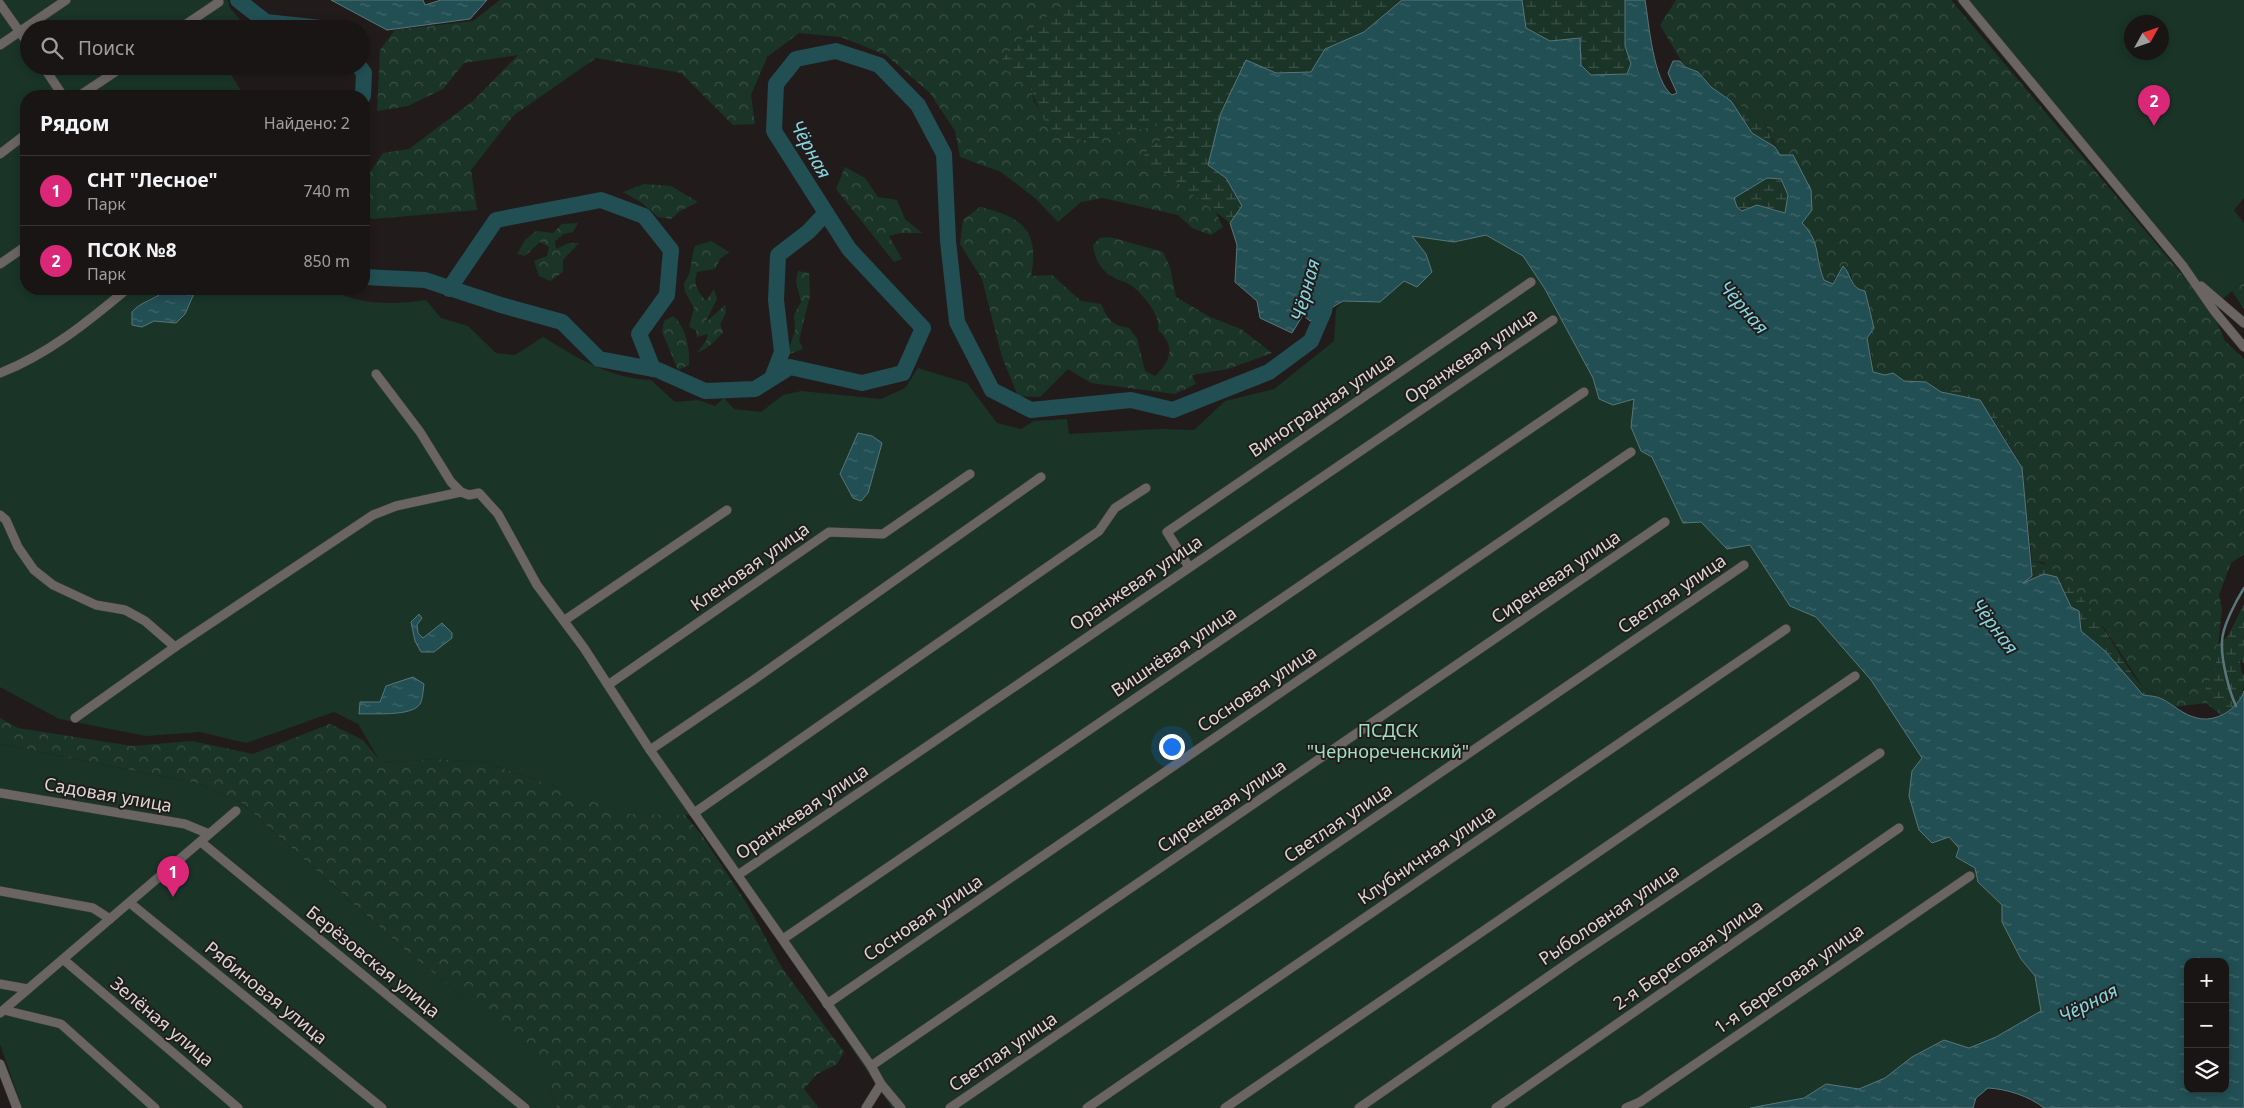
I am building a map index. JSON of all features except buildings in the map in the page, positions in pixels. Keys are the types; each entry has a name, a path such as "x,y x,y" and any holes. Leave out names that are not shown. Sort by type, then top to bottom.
{"street":[{"path":"37,20 66,0"},
{"path":"1962,0 2195,280 2215,312 2243,346"},
{"path":"192,20 219,2"},
{"path":"0,4 20,32 0,45"},
{"path":"49,75 59,90"},
{"path":"89,90 111,75"},
{"path":"0,154 20,139"},
{"path":"0,264 20,250"},
{"path":"2195,280 2244,323"},
{"name":"Виноградная улица","path":"1189,567 1166,532 1531,282"},
{"path":"0,373 22,364 42,352 119,295"},
{"name":"Оранжевая улица","path":"738,875 1553,320"},
{"path":"376,374 420,432 441,468 461,492"},
{"name":"Вишнёвая улица","path":"783,939 1584,392"},
{"name":"Сосновая улица","path":"827,1004 1631,452"},
{"name":"Кленовая улица","path":"608,685 830,532 883,534 970,474"},
{"path":"650,750 752,681 1041,477"},
{"path":"694,812 1099,531 1116,508 1146,488"},
{"path":"76,718 175,647 373,515 396,506 461,492 469,494 479,493 498,514 537,585 565,620 650,750 871,1066 881,1084 901,1108"},
{"path":"565,620 727,510"},
{"path":"0,515 6,520 18,547 34,570 53,585 96,605 125,610 145,621 175,647"},
{"name":"Сиреневая улица","path":"871,1066 1665,522"},
{"name":"Светлая улица","path":"950,1108 1744,565"},
{"name":"Клубничная улица","path":"1087,1108 1786,629"},
{"path":"1224,1108 1855,676"},
{"name":"Рыболовная улица","path":"1359,1108 1575,958 1880,753"},
{"name":"Садовая улица","path":"0,793 185,824 210,834"},
{"path":"2,1012 236,811"},
{"name":"2-я Береговая улица","path":"1496,1108 1899,828"},
{"name":"Берёзовская улица","path":"201,842 525,1108"},
{"name":"1-я Береговая улица","path":"1626,1108 1640,1102 1970,876"},
{"path":"0,891 93,908 110,919"},
{"name":"Рябиновая улица","path":"130,903 382,1108"},
{"name":"Зелёная улица","path":"64,960 238,1108"},
{"path":"0,984 28,989"},
{"path":"2,1012 61,1024 155,1108"},
{"path":"0,1064 17,1108"},
{"path":"866,1108 881,1084"}],"green space":[{"name":"ПСДСК \"Чернореченский\"","path":"0,0 228,0 230,8 240,20 20,20 20,75 231,75 240,90 20,90 20,295 343,295 364,301 388,303 426,300 441,318 468,326 496,353 515,355 543,337 594,366 622,376 651,380 675,402 698,400 715,406 724,398 734,409 761,412 783,395 801,391 881,399 905,388 918,368 967,383 997,423 1021,429 1034,421 1067,419 1069,434 1160,429 1194,430 1225,401 1274,389 1334,341 1336,309 1343,301 1379,302 1426,254 1411,235 1454,242 1486,235 1523,256 1545,289 1593,378 1599,399 1634,399 1641,451 1652,457 1683,523 1701,522 1727,549 1750,545 1790,606 1816,617 1872,680 1922,758 1912,772 1949,837 1959,848 1956,857 1975,868 1978,882 2002,905 2002,922 2021,959 2035,976 2041,1011 1996,1037 1969,1048 1944,1040 1912,1057 1885,1078 1859,1089 1826,1084 1804,1098 1750,1108 892,1108 694,815 624,814 554,786 487,763 438,759 381,763 358,724 334,712 246,743 200,732 146,736 59,719 0,687"},
{"path":"500,0 1069,0 1035,26 998,64 1030,85 1034,102 1050,126 1083,140 1177,121 1175,132 1150,147 1138,163 1167,175 1214,209 1223,227 1211,235 1192,228 1178,215 1103,198 1081,202 1058,222 1035,198 1001,172 960,157 955,131 930,93 886,55 841,37 799,33 767,57 751,95 755,124 733,125 681,73 596,58 514,115 471,170 477,210 373,219 370,217 370,172 383,153 409,149 473,101 518,55 464,63 443,89 408,106 377,111 380,50 395,30 473,21"},
{"path":"1069,0 1402,0 1364,32 1325,49 1311,72 1276,73 1247,61 1226,178 1243,206 1230,223 1167,175 1138,163 1150,147 1175,132 1177,121 1104,137 1089,139 1065,138 1052,130 1042,116 1030,85 997,64 1035,26"},
{"path":"1522,0 1625,0 1625,46 1631,64 1627,74 1591,75 1581,65 1580,38 1550,41 1526,28"},
{"path":"1676,0 1951,0 2211,309 2225,341 2244,359 2244,554 2231,563 2219,595 2222,608 2216,668 2206,688 2206,703 2174,707 2142,686 2105,629 2043,562 2032,561 2022,468 2010,446 2007,431 1981,395 1926,382 1904,382 1893,373 1885,375 1873,372 1872,357 1867,338 1874,328 1865,291 1854,286 1851,274 1835,277 1833,284 1825,281 1819,269 1820,258 1802,223 1780,155 1762,118 1731,101 1711,87 1698,72 1685,67 1660,25"},
{"path":"1956,0 2244,0 2244,198 2234,210 2244,223 2244,281 2217,304 2002,56"},
{"path":"1731,101 1762,118 1775,147 1752,133"},
{"path":"845,167 865,178 878,197 897,200 905,219 922,233 901,233 889,236 902,259 894,262 836,189"},
{"path":"1767,178 1781,179 1788,195 1785,213 1776,209 1742,211 1737,207 1734,198"},
{"path":"644,184 671,186 698,202 680,211 671,219 658,217 642,203 623,192"},
{"path":"980,207 1007,216 1025,228 1033,247 1031,276 1052,275 1081,301 1101,304 1111,321 1118,326 1129,328 1137,338 1145,371 1155,376 1168,359 1169,348 1167,342 1158,330 1157,317 1154,311 1145,299 1131,285 1115,278 1099,264 1093,245 1100,238 1110,237 1163,252 1170,267 1176,297 1210,317 1241,329 1272,353 1228,369 1192,375 1196,384 1175,394 1091,383 1068,369 1040,397 1018,396 1002,357 982,279 960,244 963,220"},
{"path":"578,223 573,232 564,234 555,241 556,249 569,243 579,243 563,260 563,272 550,281 539,276 534,261 547,256 549,247 540,242 525,256 517,254 525,240 536,231 553,233 562,224"},
{"path":"711,241 729,252 720,259 715,269 697,272 696,284 698,291 706,301 714,289 717,299 705,323 725,305 726,313 720,324 723,332 705,349 697,353 706,341 708,334 697,337 696,330 689,327 694,308 685,292 684,283 689,274 695,246"},
{"path":"798,271 809,273 810,296 799,340 803,349 787,355 795,330 794,315 801,302 796,281"},
{"path":"2244,281 2244,309 2232,291"},
{"path":"673,316 684,332 689,352 689,365 678,370 662,332 664,321"},
{"path":"1926,382 1981,395 2007,431 2010,446 1980,400 1941,392"},
{"path":"2032,561 2048,566 2064,578 2079,594 2141,685 2160,698 2143,695 2092,639 2081,631 2079,611 2071,607 2066,595 2021,585 2032,576"},
{"path":"2244,604 2244,663 2240,660 2241,672 2244,675 2242,695 2233,707 2221,715 2206,703 2206,688 2216,668 2216,647 2228,636"},
{"path":"0,718 18,728 132,746 192,741 253,754 330,724 363,740 382,763 438,759 487,763 554,786 656,813 684,814 701,834 747,904 782,968 844,1052 837,1064 817,1074 804,1089 819,1108 557,1108 548,1089 558,1073 407,952 240,802 196,783 0,744"},
{"path":"0,744 196,783 240,802 407,952 559,1073 548,1089 557,1108 22,1108 0,1044"}],"water":[{"path":"331,0 423,0 425,5 441,0 487,0 470,19 387,30"},
{"path":"1402,0 1522,0 1526,28 1550,41 1580,38 1581,65 1591,75 1627,74 1631,64 1625,46 1625,0 1645,0 1656,65 1660,77 1672,95 1677,93 1668,73 1673,61 1680,61 1685,67 1698,72 1711,87 1731,101 1752,133 1775,147 1780,155 1793,155 1811,190 1812,210 1802,223 1815,244 1824,280 1833,284 1843,266 1856,288 1865,291 1874,328 1867,338 1873,372 1885,375 1893,373 1904,381 1926,382 1941,392 1980,400 2022,468 2032,576 2023,583 2044,574 2057,577 2071,607 2079,611 2081,631 2105,651 2143,695 2160,698 2187,715 2204,719 2219,716 2232,709 2244,691 2244,1108 2044,1108 2032,1100 2017,1094 1988,1088 1976,1098 1973,1108 1750,1108 1804,1098 1826,1084 1859,1089 1885,1078 1912,1057 1944,1040 1969,1048 1996,1037 2041,1011 2035,976 2021,959 2002,922 2002,905 1978,882 1975,868 1956,857 1959,848 1949,837 1932,843 1919,830 1909,796 1912,771 1922,758 1871,680 1816,617 1790,606 1750,545 1727,549 1701,522 1683,523 1652,457 1641,451 1631,427 1634,399 1613,405 1599,399 1593,378 1545,289 1523,256 1486,235 1454,242 1412,236 1426,254 1432,272 1417,287 1404,281 1380,302 1343,301 1310,321 1303,315 1292,333 1260,318 1257,301 1235,282 1237,245 1230,223 1242,206 1226,178 1208,165 1221,113 1246,60 1276,73 1311,72 1325,49 1364,32","holes":["1767,178 1781,179 1788,195 1785,213 1757,205 1742,211 1737,207 1734,198"]},
{"path":"193,295 185,314 176,323 154,321 142,327 132,325 132,312 140,305 158,296"},
{"path":"858,433 872,436 882,443 868,493 861,501 853,498 840,474"},
{"path":"419,614 422,618 417,625 418,633 423,638 442,623 452,633 452,638 434,652 421,652 415,641 411,622"},
{"path":"413,677 424,684 421,702 415,708 401,713 359,714 360,702 380,702 386,686"}],"waterway":[{"name":"Чёрная","path":"238,0 263,20"},
{"name":"Чёрная","path":"370,277 425,280 501,305 562,322 599,359 658,370 705,391 755,389 790,367 862,383 903,373 923,328 849,249 774,131 776,84 796,59 836,51 879,65 918,105 944,154 948,241 957,322 992,390 1031,410 1131,400 1173,410 1269,372 1311,341 1324,311 1328,291"},
{"name":"Чёрная","path":"363,90 364,75"},
{"path":"449,289 496,220 601,200 644,216 671,250 667,295 639,334 653,369"},
{"path":"772,378 782,352 776,300 778,255 808,232 826,213"},
{"path":"2236,706 2226,675 2222,642 2227,622 2244,588"}],"place":[{"name":"ПСОК №8","path":"2154,126"},
{"name":"СНТ \"Лесное\"","path":"173,897"}]}
